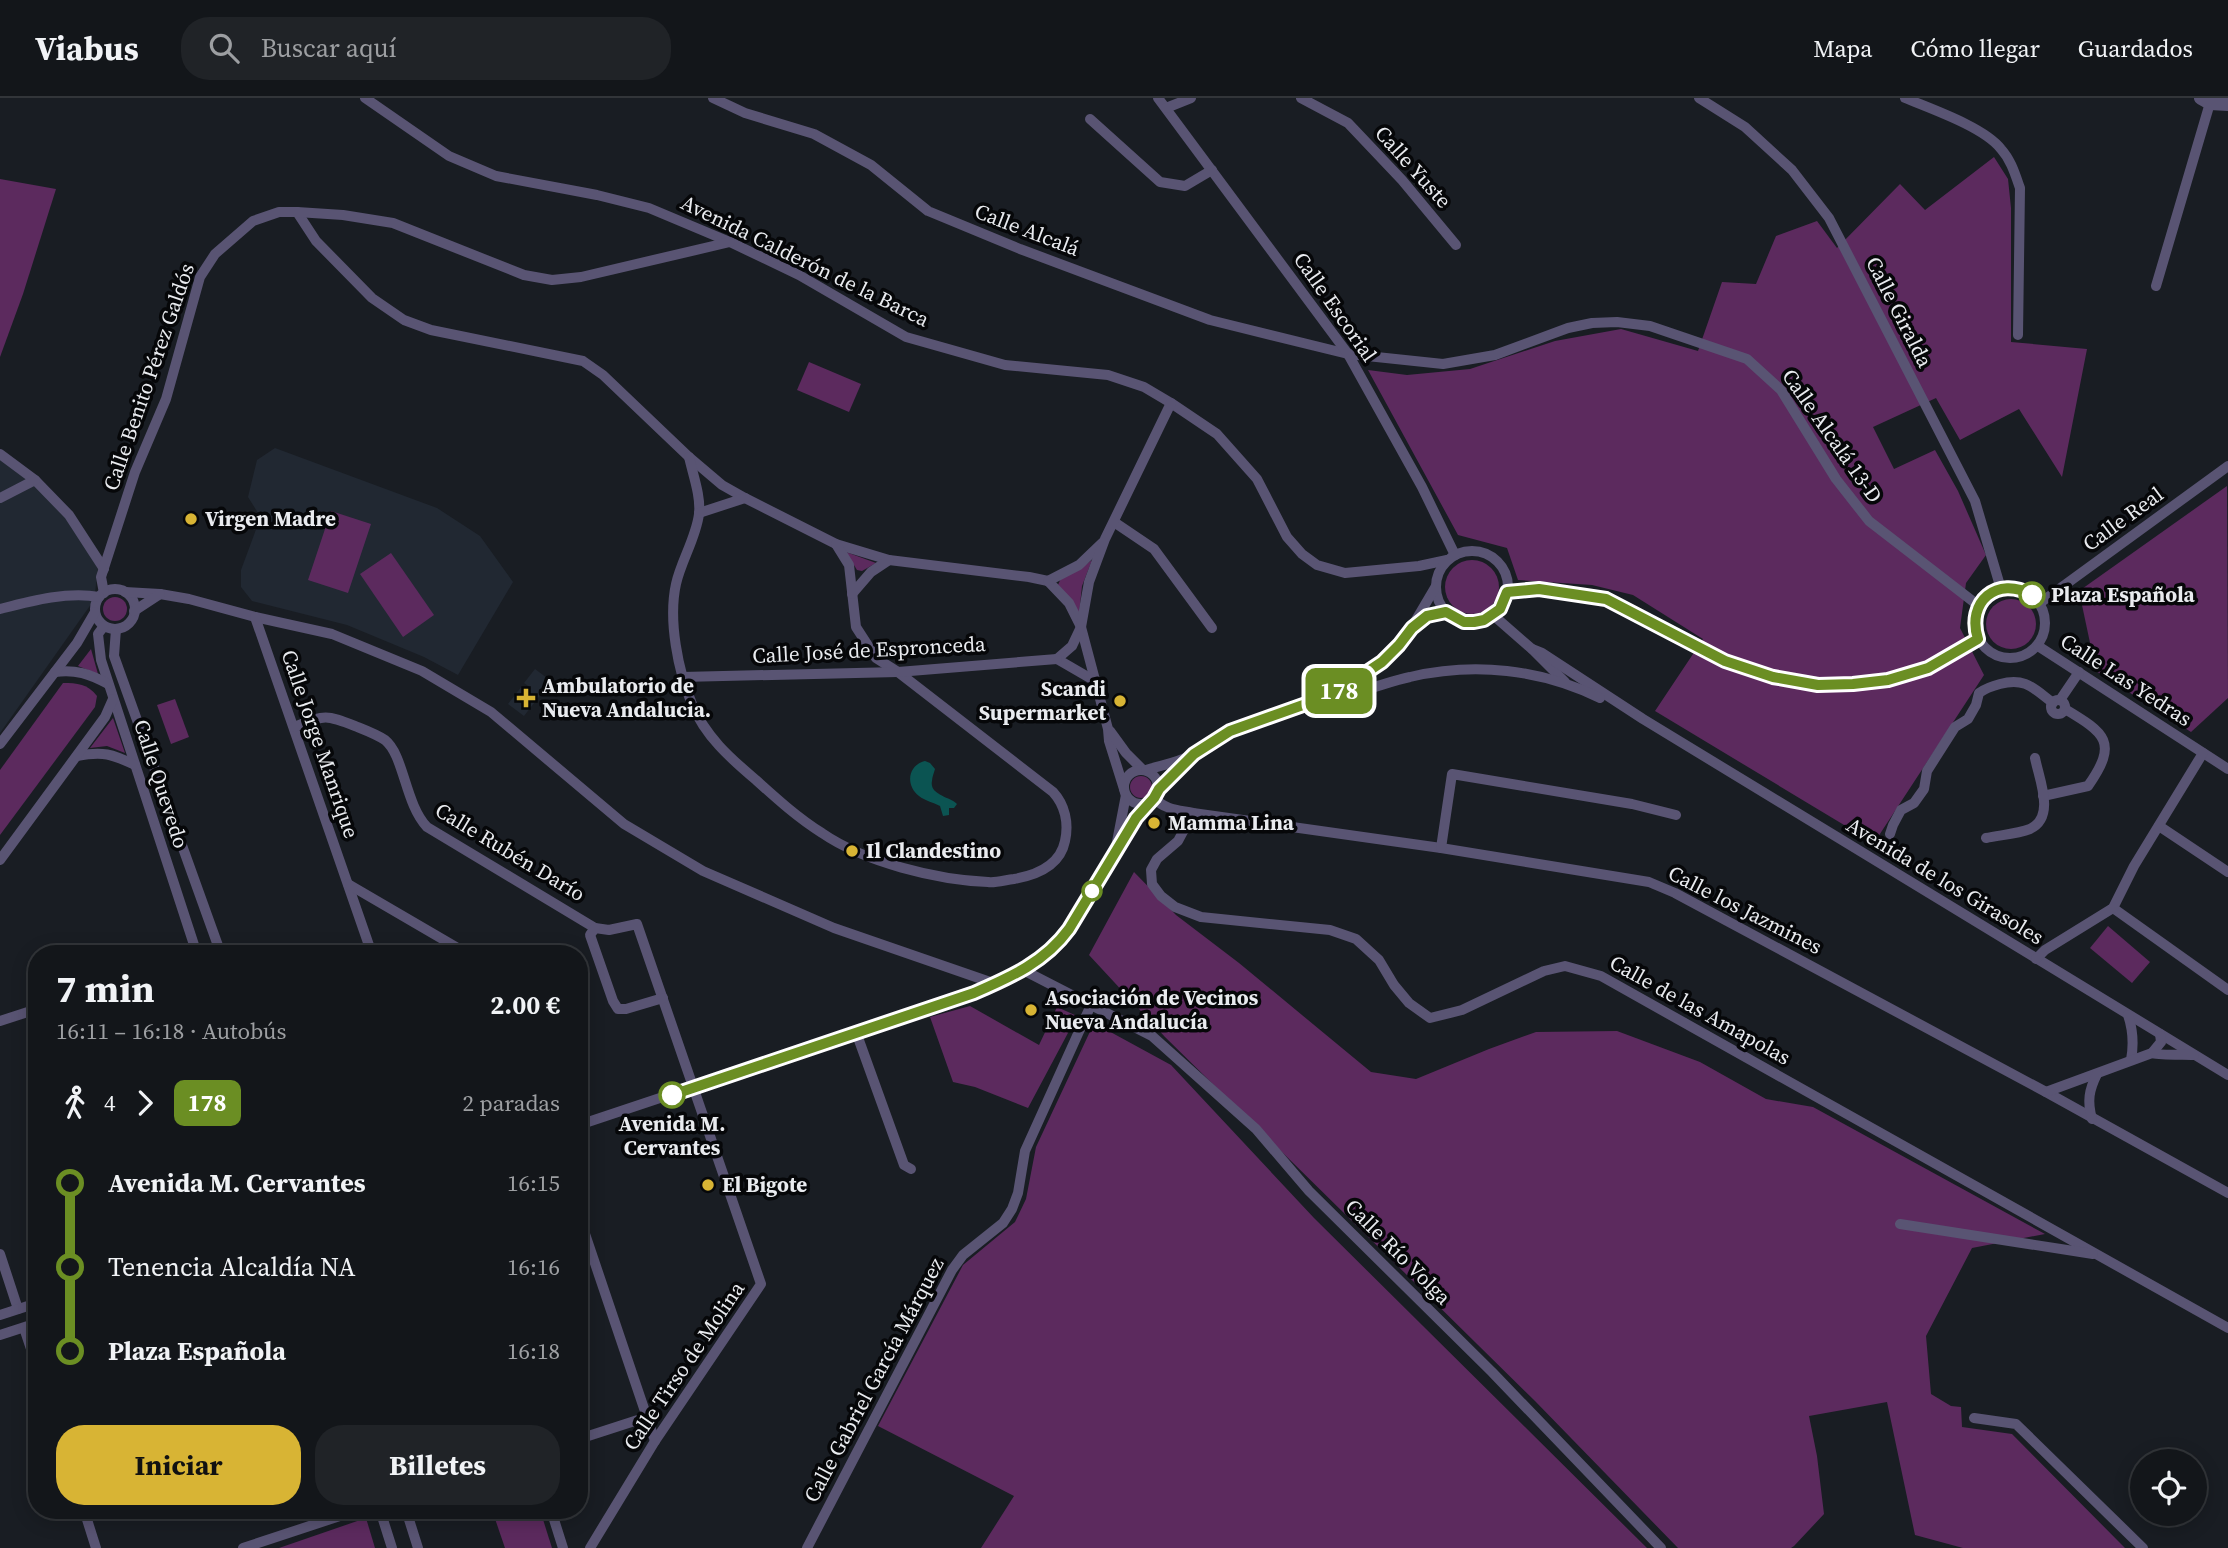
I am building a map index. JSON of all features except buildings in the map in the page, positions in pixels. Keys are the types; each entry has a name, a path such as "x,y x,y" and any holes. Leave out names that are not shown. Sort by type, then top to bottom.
{"street":[{"name":"Avenida Calderón de la Barca","path":"365,98 449,156 496,176 649,208 799,275 906,337 1005,365 1108,375 1144,387 1217,434 1257,479 1287,537 1302,554 1317,565 1345,573 1419,566 1451,557"},
{"name":"Calle Alcalá","path":"713,98 745,113 814,134 871,164 928,211 1009,244 1210,320 1348,354"},
{"name":"Calle Escorial","path":"1157,98 1348,354 1422,486 1451,557"},
{"path":"1166,108 1191,98"},
{"name":"Calle Yuste","path":"1301,98 1348,123 1402,180 1456,245"},
{"name":"Calle Giralda","path":"1699,98 1745,127 1792,170 1829,218 1975,500 2001,589"},
{"path":"1905,98 1972,127 2000,146 2012,165 2020,188 2018,335"},
{"path":"2156,286 2206,100 2228,104"},
{"path":"1090,119 1160,182 1185,186 1212,170"},
{"name":"Calle Benito Pérez Galdós","path":"102,595 101,577 135,472 166,399 200,277 215,254 253,222 279,212 297,212 342,215 393,223 524,275 552,280 581,278 730,242"},
{"path":"297,212 316,241 372,298 404,320 431,330 583,361 603,375 722,485 836,544 889,560 1048,581 1069,603 1081,627 1125,792 1129,800 1139,804 1154,796"},
{"name":"Calle Alcalá 13-D","path":"1348,354 1443,364 1495,355 1568,328 1617,322 1650,326 1747,359 1781,390 1836,479 1869,521 1979,606"},
{"path":"1096,681 1056,659 1072,646 1081,627 1089,582 1105,539 1171,402"},
{"path":"0,454 35,480 68,515 104,569"},
{"path":"689,457 699,513 676,584 674,627 682,677 693,707 729,757 823,835 856,852 931,876 990,883 1030,876 1048,868 1061,852 1065,842 1067,828 1060,800 898,672 876,658 856,627 849,565 836,544"},
{"name":"Calle Real","path":"2040,603 2228,466"},
{"path":"0,498 35,480"},
{"path":"699,513 745,498"},
{"path":"1114,522 1154,549 1212,628"},
{"path":"1048,581 1079,565 1105,539"},
{"path":"1412,628 1436,585 1441,568 1451,557 1466,551 1488,554 1497,561 1504,570 1507,592 1505,601 1493,615 1474,622 1464,622 1446,612 1440,604 1436,585 1419,566"},
{"path":"852,594 871,572 889,560"},
{"path":"2012,587 2023,589 2040,603 2045,613 2044,636 2038,646 2027,655 2014,659 2000,657 1987,651 1978,639 1975,617 1984,598 2001,589 2012,587"},
{"path":"1507,592 1539,589 1606,599 1725,661 1773,677 1818,685 1888,680 1928,668 1978,639"},
{"path":"0,609 78,595 102,595 116,590 189,599 332,634 422,671 491,712 624,824 703,871 834,928 996,984"},
{"path":"125,593 131,598 134,611"},
{"path":"102,595 96,603 96,612 102,625 116,629 128,623 134,611 160,594"},
{"path":"0,744 77,643 96,612"},
{"path":"1116,850 1124,784 1129,775 1169,765 1194,754 1230,731 1334,694 1382,662 1412,628 1427,616 1446,612"},
{"name":"Avenida de los Girasoles","path":"1493,615 1565,682"},
{"name":"Calle Jorge Manrique","path":"256,617 369,945"},
{"path":"77,643 102,625"},
{"name":"Calle Quevedo","path":"102,625 98,642 108,684 194,945"},
{"name":"Calle Quevedo","path":"116,629 114,656 218,945"},
{"name":"Calle Las Yedras","path":"2038,646 2228,769"},
{"name":"Avenida de los Girasoles","path":"1532,649 2228,1075"},
{"name":"Calle José de Espronceda","path":"682,677 898,672 1056,659"},
{"name":"Avenida de los Girasoles","path":"1334,694 1350,694 1409,677 1446,670 1509,671 1565,682 1643,719"},
{"path":"55,671 83,672 108,684"},
{"path":"2059,704 2079,672"},
{"path":"1890,834 1901,810 1914,803 1924,789 1927,771 1955,727 1968,719 1979,693 2012,681 2026,682 2093,726 2101,735 2105,752 2101,767 2088,786 2043,796"},
{"path":"0,860 78,756 105,717 113,699"},
{"name":"Calle Rubén Darío","path":"294,727 329,716 387,742 394,751 418,818 427,827 595,928"},
{"path":"1108,729 1126,753 1156,777 1154,796"},
{"path":"78,756 110,753 135,765"},
{"path":"2036,959 2045,950 2113,908 2134,866 2203,753"},
{"path":"588,1122 996,984 1039,961 1061,940 1116,850 1154,796 1194,754"},
{"path":"1986,838 2030,828 2041,820 2044,813 2043,796 2035,758"},
{"path":"1441,848 1452,774 1632,804 1676,815"},
{"name":"Calle los Jazmines","path":"1154,796 1160,805 1166,808 1193,813 1441,848 1658,885 2046,1092 2228,1193"},
{"name":"Calle de las Amapolas","path":"1193,813 1178,841 1157,859 1151,870 1152,884 1161,896 1175,907 1201,917 1330,930 1356,939 1379,960 1409,1003 1430,1018 1462,1010 1544,971 1565,966 1601,976 2228,1328"},
{"path":"2159,826 2228,872"},
{"path":"348,884 453,945"},
{"path":"2113,908 2228,990"},
{"name":"Calle Tirso de Molina","path":"590,1548 655,1441 761,1284 637,924 609,930 595,928"},
{"path":"595,928 590,935 612,1001 618,1009 663,998"},
{"path":"1023,970 1091,1005"},
{"name":"Calle Gabriel García Márquez","path":"807,1548 953,1270 963,1255 1003,1223 1012,1209 1018,1193 1025,1150 1091,1005"},
{"name":"Calle Río Volga","path":"1091,1005 1152,1036 1256,1129 1309,1191 1492,1372 1661,1548"},
{"path":"0,1021 28,1012"},
{"path":"2128,1014 2132,1026 2133,1055"},
{"path":"856,1032 904,1165 911,1169"},
{"path":"2133,1055 2141,1037 2157,1032 2161,1042 2152,1053"},
{"path":"2046,1092 2097,1074 2133,1055 2196,1055"},
{"path":"2092,1119 2088,1104 2097,1074"},
{"path":"1900,1224 2103,1256"},
{"path":"588,1243 655,1441"},
{"path":"0,1254 18,1309"},
{"path":"0,1315 28,1306"},
{"path":"0,1335 28,1326"},
{"path":"24,1328 28,1340"},
{"path":"588,1436 647,1417"},
{"path":"1974,1418 2016,1424 2143,1548"},
{"path":"87,1519 96,1548"},
{"path":"243,1548 331,1519"},
{"path":"383,1519 393,1548"},
{"path":"409,1519 418,1548"},
{"path":"554,1519 563,1548"}],"shaded area":[{"path":"1994,157 2008,179 2011,208 2011,342 2087,349 2062,477 2019,409 1960,440 1936,398 1873,427 1894,469 1935,450 1958,491 1986,555 1966,583 1960,628 1984,675 1874,843 1655,711 1703,639 1633,595 1592,585 1518,580 1507,548 1458,535 1368,370 1407,375 1470,369 1555,341 1621,329 1698,351 1722,282 1756,284 1776,236 1817,221 1837,248 1900,184 1925,210"},
{"path":"0,179 56,189 0,357"},
{"path":"809,362 861,384 849,412 797,390"},
{"path":"275,448 437,508 480,536 513,582 458,675 424,657 347,625 252,601 241,587 241,570 258,524 258,513 248,497 257,460"},
{"path":"0,459 36,486 67,516 98,569 94,600 0,733"},
{"path":"2227,486 2228,698 2191,732 2096,671 2079,591"},
{"path":"331,511 371,524 348,593 308,580"},
{"path":"846,552 876,563 862,571 857,570"},
{"path":"391,553 434,615 403,637 360,574"},
{"path":"1092,560 1082,586 1079,614 1058,585 1061,578"},
{"path":"1472,560 1491,568 1499,587 1491,606 1472,614 1453,606 1445,587 1453,568"},
{"path":"115,597 123,601 127,609 123,617 115,621 107,617 103,609 107,601"},
{"path":"2011,599 2029,606 2036,624 2029,642 2011,649 1993,642 1986,624 1993,606"},
{"path":"91,649 98,674 78,666"},
{"name":"Ambulatorio de Nueva Andalucia.","path":"535,669 551,681 524,716 508,704 522,686 528,691 531,688 524,683"},
{"path":"63,683 78,684 90,689 97,696 95,707 0,835 0,770"},
{"path":"175,699 189,737 171,744 157,705"},
{"path":"113,718 125,753 107,746 90,748"},
{"path":"925,761 935,769 932,780 934,790 957,804 954,808 949,808 949,815 943,816 940,806 921,798 912,786 912,771"},
{"path":"1141,776 1149,779 1152,787 1149,795 1141,798 1133,795 1130,787 1133,779"},
{"path":"1134,872 1176,915 1239,963 1371,1072 1416,1079 1536,1032 1617,1031 1700,1062 1766,1099 1813,1107 2045,1234 1972,1248 1926,1336 1931,1394 1951,1406 1961,1407 1962,1427 2012,1434 2125,1548 1963,1548 1915,1535 1887,1402 1809,1416 1824,1514 1794,1546 1678,1548 1535,1401 1165,1037 1089,955"},
{"path":"2108,926 2150,962 2132,983 2090,948"},
{"path":"970,1006 1039,1045 1057,1007 1077,1016 1028,1108 975,1087 953,1082 930,1017"},
{"path":"1094,1023 1171,1065 1314,1218 1647,1548 981,1548 1014,1496 878,1426 963,1265 1015,1222 1026,1199 1036,1147"},
{"path":"366,1519 375,1548 279,1548"},
{"path":"495,1519 543,1519 552,1548 505,1548"}],"bus line":[{"name":"178","path":"672,1095 974,993 1011,978 1039,961 1069,929 1136,818 1159,789 1194,754 1230,731 1334,694 1382,662 1412,628 1427,616 1446,612 1464,622 1484,620 1500,609 1507,592 1539,589 1606,599 1725,661 1773,677 1818,685 1853,684 1888,680 1928,668 1978,639 1975,617 1984,598 1992,593 2012,587 2023,589 2032,595"}],"place":[{"name":"Virgen Madre","path":"191,519"},
{"name":"Plaza Española","path":"2032,595"},
{"name":"Ambulatorio de Nueva Andalucia.","path":"526,698"},
{"name":"Scandi Supermarket","path":"1120,701"},
{"name":"Mamma Lina","path":"1154,823"},
{"name":"Il Clandestino","path":"852,851"},
{"name":"Asociación de Vecinos Nueva Andalucía","path":"1031,1010"},
{"name":"Avenida M. Cervantes","path":"672,1095"},
{"name":"El Bigote","path":"708,1185"}]}
